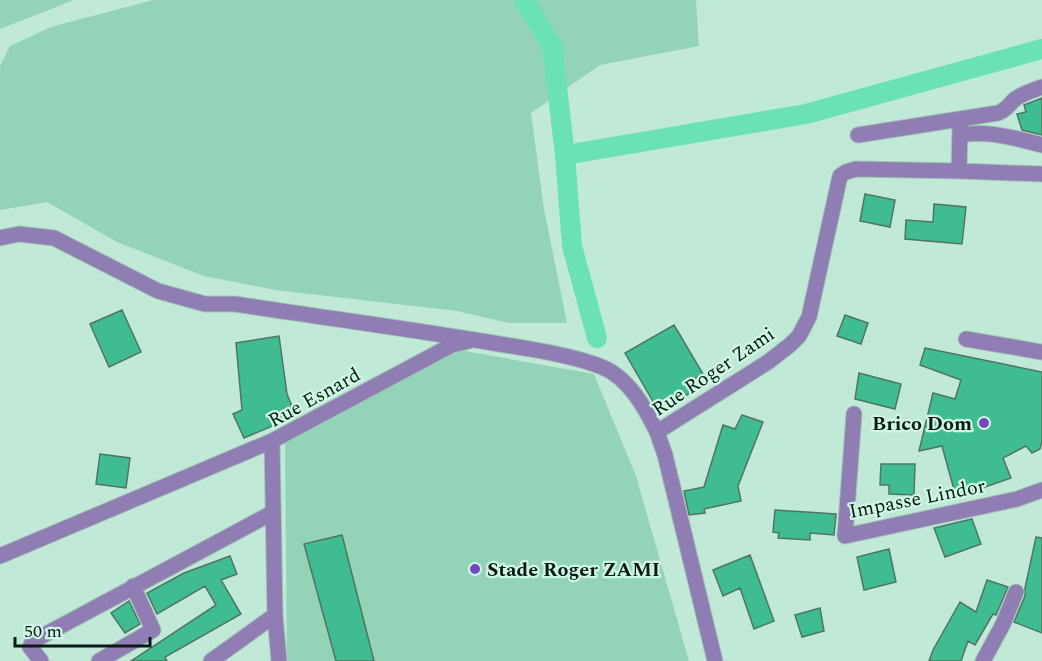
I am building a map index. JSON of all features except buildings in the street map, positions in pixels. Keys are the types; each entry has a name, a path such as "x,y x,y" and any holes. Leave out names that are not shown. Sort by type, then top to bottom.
{"street":[{"path":"960,128 1006,109 1024,93 1042,87"},
{"path":"959,171 960,128"},
{"path":"858,135 960,128 1042,145"},
{"name":"Rue Roger Zami","path":"715,661 665,455 657,432 768,362 799,336 809,317 840,176 856,169 1042,174"},
{"path":"0,238 19,234 54,238 158,291 205,304 235,304 475,340 534,350 603,368 625,381 657,432"},
{"path":"966,339 1042,351"},
{"name":"Rue Esnard","path":"279,661 275,615 272,441 452,345 475,340"},
{"name":"Impasse Lindor","path":"854,414 845,536 1017,499 1042,490"},
{"path":"0,556 272,441"},
{"path":"41,661 30,647 33,641 273,513"},
{"path":"99,661 153,630 133,586"},
{"path":"983,661 1003,624 1016,592"},
{"path":"211,661 275,615"}],"green space":[{"path":"0,0 74,0 0,29"},
{"path":"153,0 696,0 699,46 600,65 531,113 544,209 567,323 509,323 457,311 275,290 204,276 117,242 47,202 0,210 0,66 10,46 51,27"},
{"name":"Stade Roger ZAMI","path":"454,349 594,374 636,476 689,661 287,661 285,437"}],"waterway":[{"path":"524,0 552,45 565,155 572,246 597,338"},
{"path":"565,155 806,114 1042,49"}],"place":[{"name":"Brico Dom","path":"984,423"},
{"name":"Stade Roger ZAMI","path":"475,569"}]}
